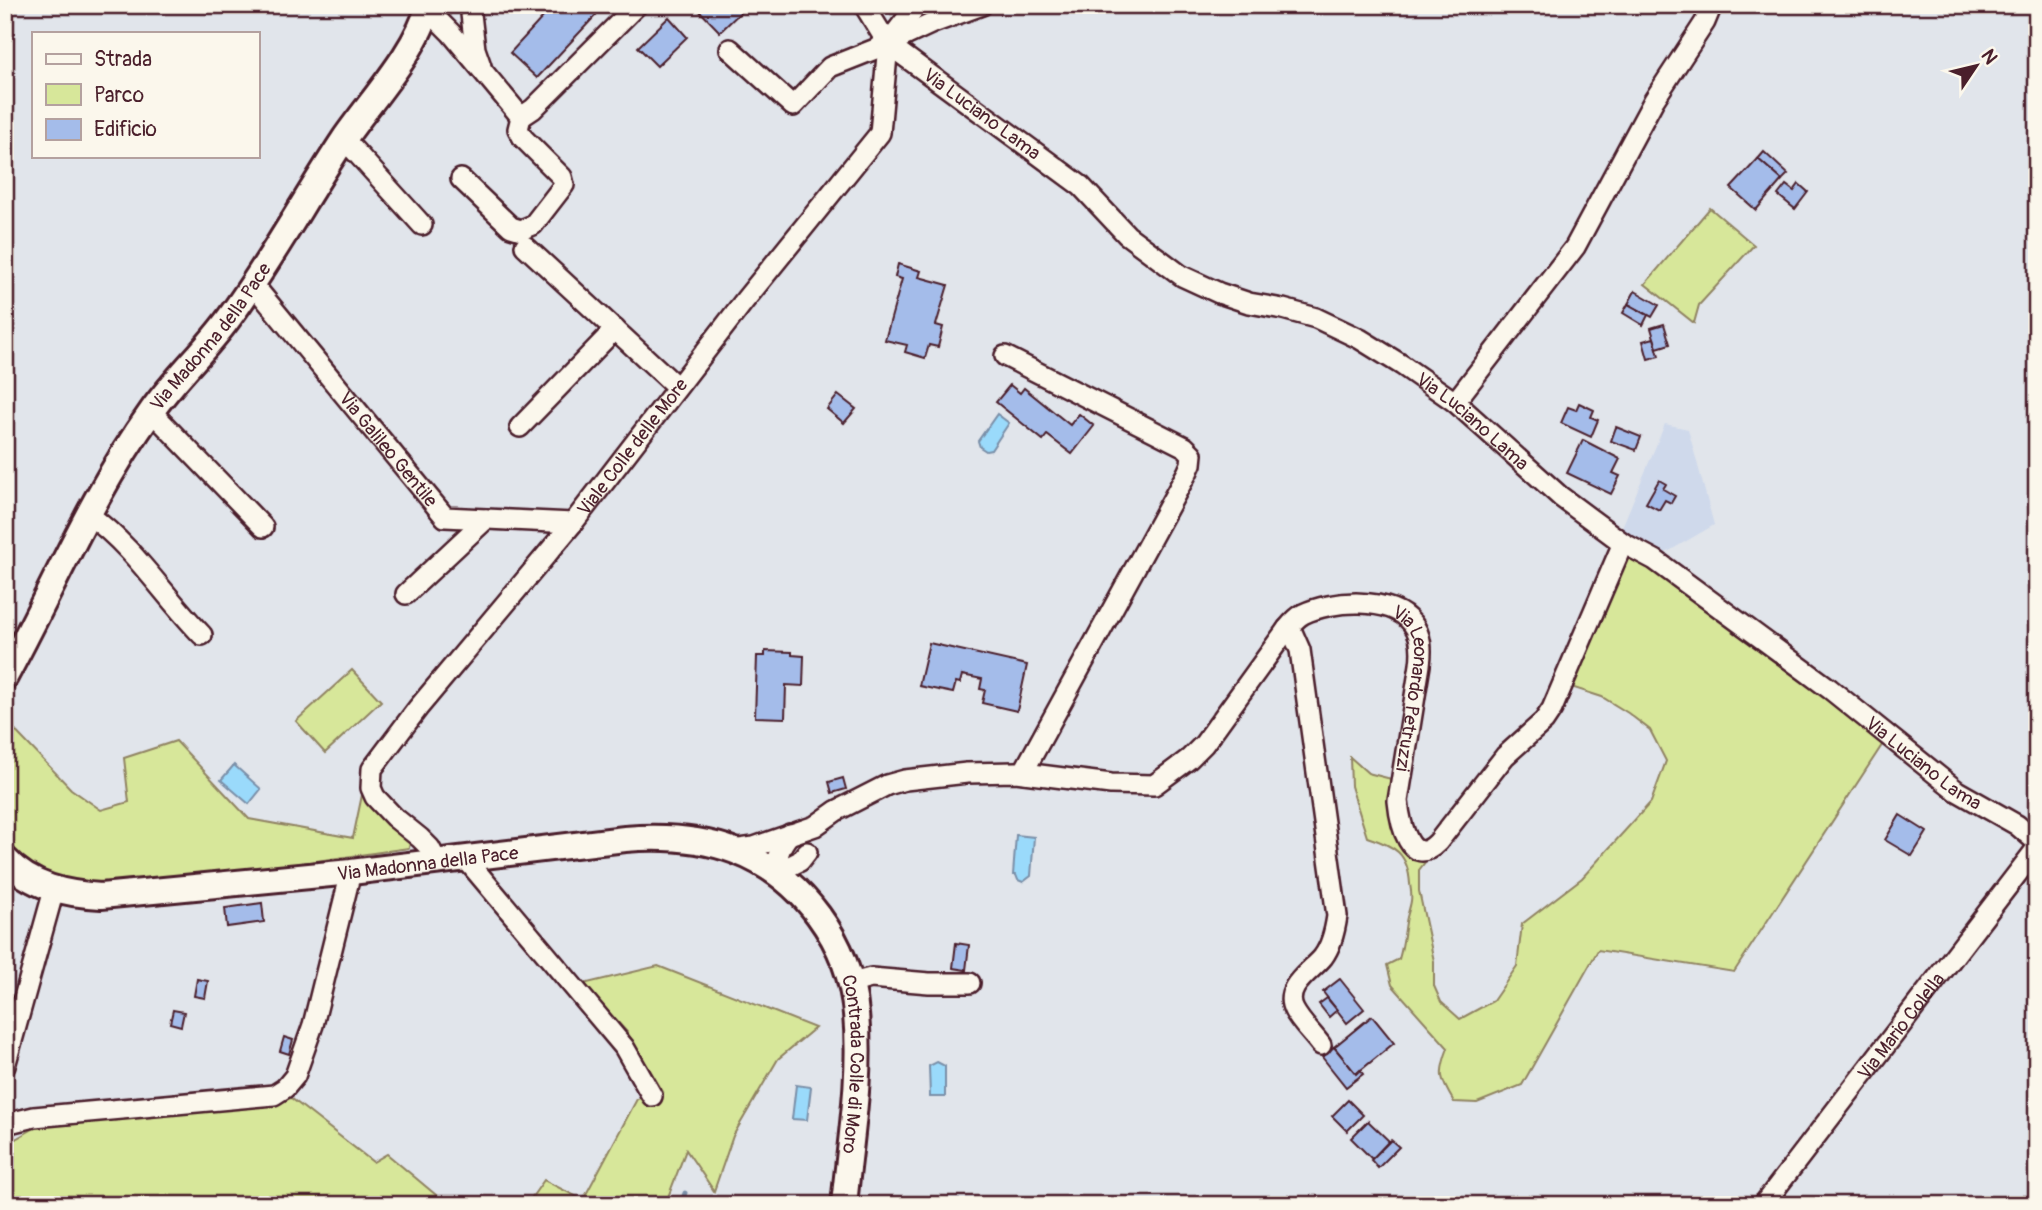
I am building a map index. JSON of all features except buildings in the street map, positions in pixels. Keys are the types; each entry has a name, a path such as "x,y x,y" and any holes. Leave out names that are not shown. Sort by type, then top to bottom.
{"main road":[{"name":"Via Madonna della Pace","path":"8,666 108,481 151,411 228,319 344,139 404,55 428,9"},
{"name":"Via Madonna della Pace","path":"5,859 30,878 54,890 75,895 101,896 351,872 648,837 688,839 733,850 776,873 805,898 827,928"},
{"name":"Contrada Colle di Moro","path":"827,928 852,983 856,1012 857,1076 844,1205"}],"street":[{"path":"470,5 475,49 482,71"},
{"path":"864,5 888,44"},
{"path":"888,44 917,5"},
{"path":"730,49 793,106 830,67 982,5"},
{"path":"1455,402 1575,247 1654,100 1705,22 1712,5"},
{"path":"461,179 511,227 521,230 533,225 564,186 562,177 523,138 518,129 521,117 533,109 628,8"},
{"path":"428,9 521,117"},
{"name":"Viale Colle delle More","path":"437,862 430,848 375,797 371,788 372,769 418,708 573,523 677,387 880,133 888,44"},
{"name":"Via Luciano Lama","path":"888,44 1082,186 1127,235 1182,276 1249,303 1316,318 1360,339 1402,365 1455,402 1561,497 1623,543 1655,560 1830,689 1957,791 2017,825 2037,842"},
{"path":"344,139 422,225"},
{"path":"525,246 677,387"},
{"name":"Via Galileo Gentile","path":"252,283 445,517 573,523"},
{"path":"520,427 615,329"},
{"path":"1005,356 1185,447 1192,454 1187,474 1025,773"},
{"path":"151,411 263,527"},
{"path":"89,515 106,527 130,552 179,612 202,635"},
{"path":"406,594 486,519"},
{"name":"Via Leonardo Petruzzi","path":"733,850 754,847 816,826 844,807 887,785 905,780 967,773 1025,773 1111,784 1154,785 1189,760 1204,744 1297,618 1315,609 1356,603 1389,608 1411,621 1420,635 1422,651 1398,801 1400,822 1408,840 1416,850 1424,852 1432,849 1505,756 1544,721 1552,709 1623,543"},
{"path":"1287,629 1293,634 1300,650 1337,916 1336,929 1324,956 1298,981 1291,998 1294,1009 1321,1045"},
{"path":"805,898 807,852 816,826"},
{"path":"790,834 777,853 776,873 800,861 807,852"},
{"name":"Via Mario Colella","path":"1763,1205 2037,848"},
{"path":"465,858 624,1047 652,1096"},
{"path":"5,1124 34,1117 274,1095 285,1088 295,1076 313,1025 351,872"},
{"path":"5,1066 54,890"},
{"path":"852,983 871,978 970,983"}],"shaded area":[{"path":"1665,424 1688,429 1714,525 1664,554 1620,532"}],"green space":[{"path":"1710,208 1754,245 1699,305 1694,323 1645,284"},
{"path":"1627,551 1886,739 1734,972 1598,950 1522,1085 1477,1103 1454,1102 1442,1076 1448,1048 1392,985 1387,965 1399,959 1402,950 1411,899 1409,873 1398,852 1367,837 1351,786 1350,757 1368,773 1407,783 1408,818 1412,835 1438,852 1419,870 1419,891 1434,961 1434,986 1441,1002 1460,1019 1493,1001 1517,966 1522,924 1582,878 1651,802 1666,761 1650,730 1602,697 1571,687"},
{"path":"352,670 381,701 325,753 296,721"},
{"path":"5,720 71,789 101,810 129,802 124,758 176,741 249,819 353,838 362,795 411,838 409,848 124,883 86,884 54,878 35,870 18,858 5,843"},
{"path":"658,966 815,1028 778,1059 733,1136 714,1191 686,1150 665,1205 537,1205 530,1200 544,1180 583,1200 637,1099 663,1092 627,1032 583,984"},
{"path":"291,1098 373,1162 387,1154 448,1205 5,1205 5,1145 40,1125"}],"water":[{"path":"997,414 1009,423 991,450 986,451 980,447 978,441"},
{"path":"234,765 261,789 249,804 221,780"},
{"path":"1016,835 1034,837 1031,876 1023,882 1013,875"},
{"path":"937,1062 945,1066 945,1097 930,1097 929,1066"},
{"path":"796,1085 811,1087 807,1120 792,1119"}],"waterway":[{"path":"681,1205 685,1193"}]}
